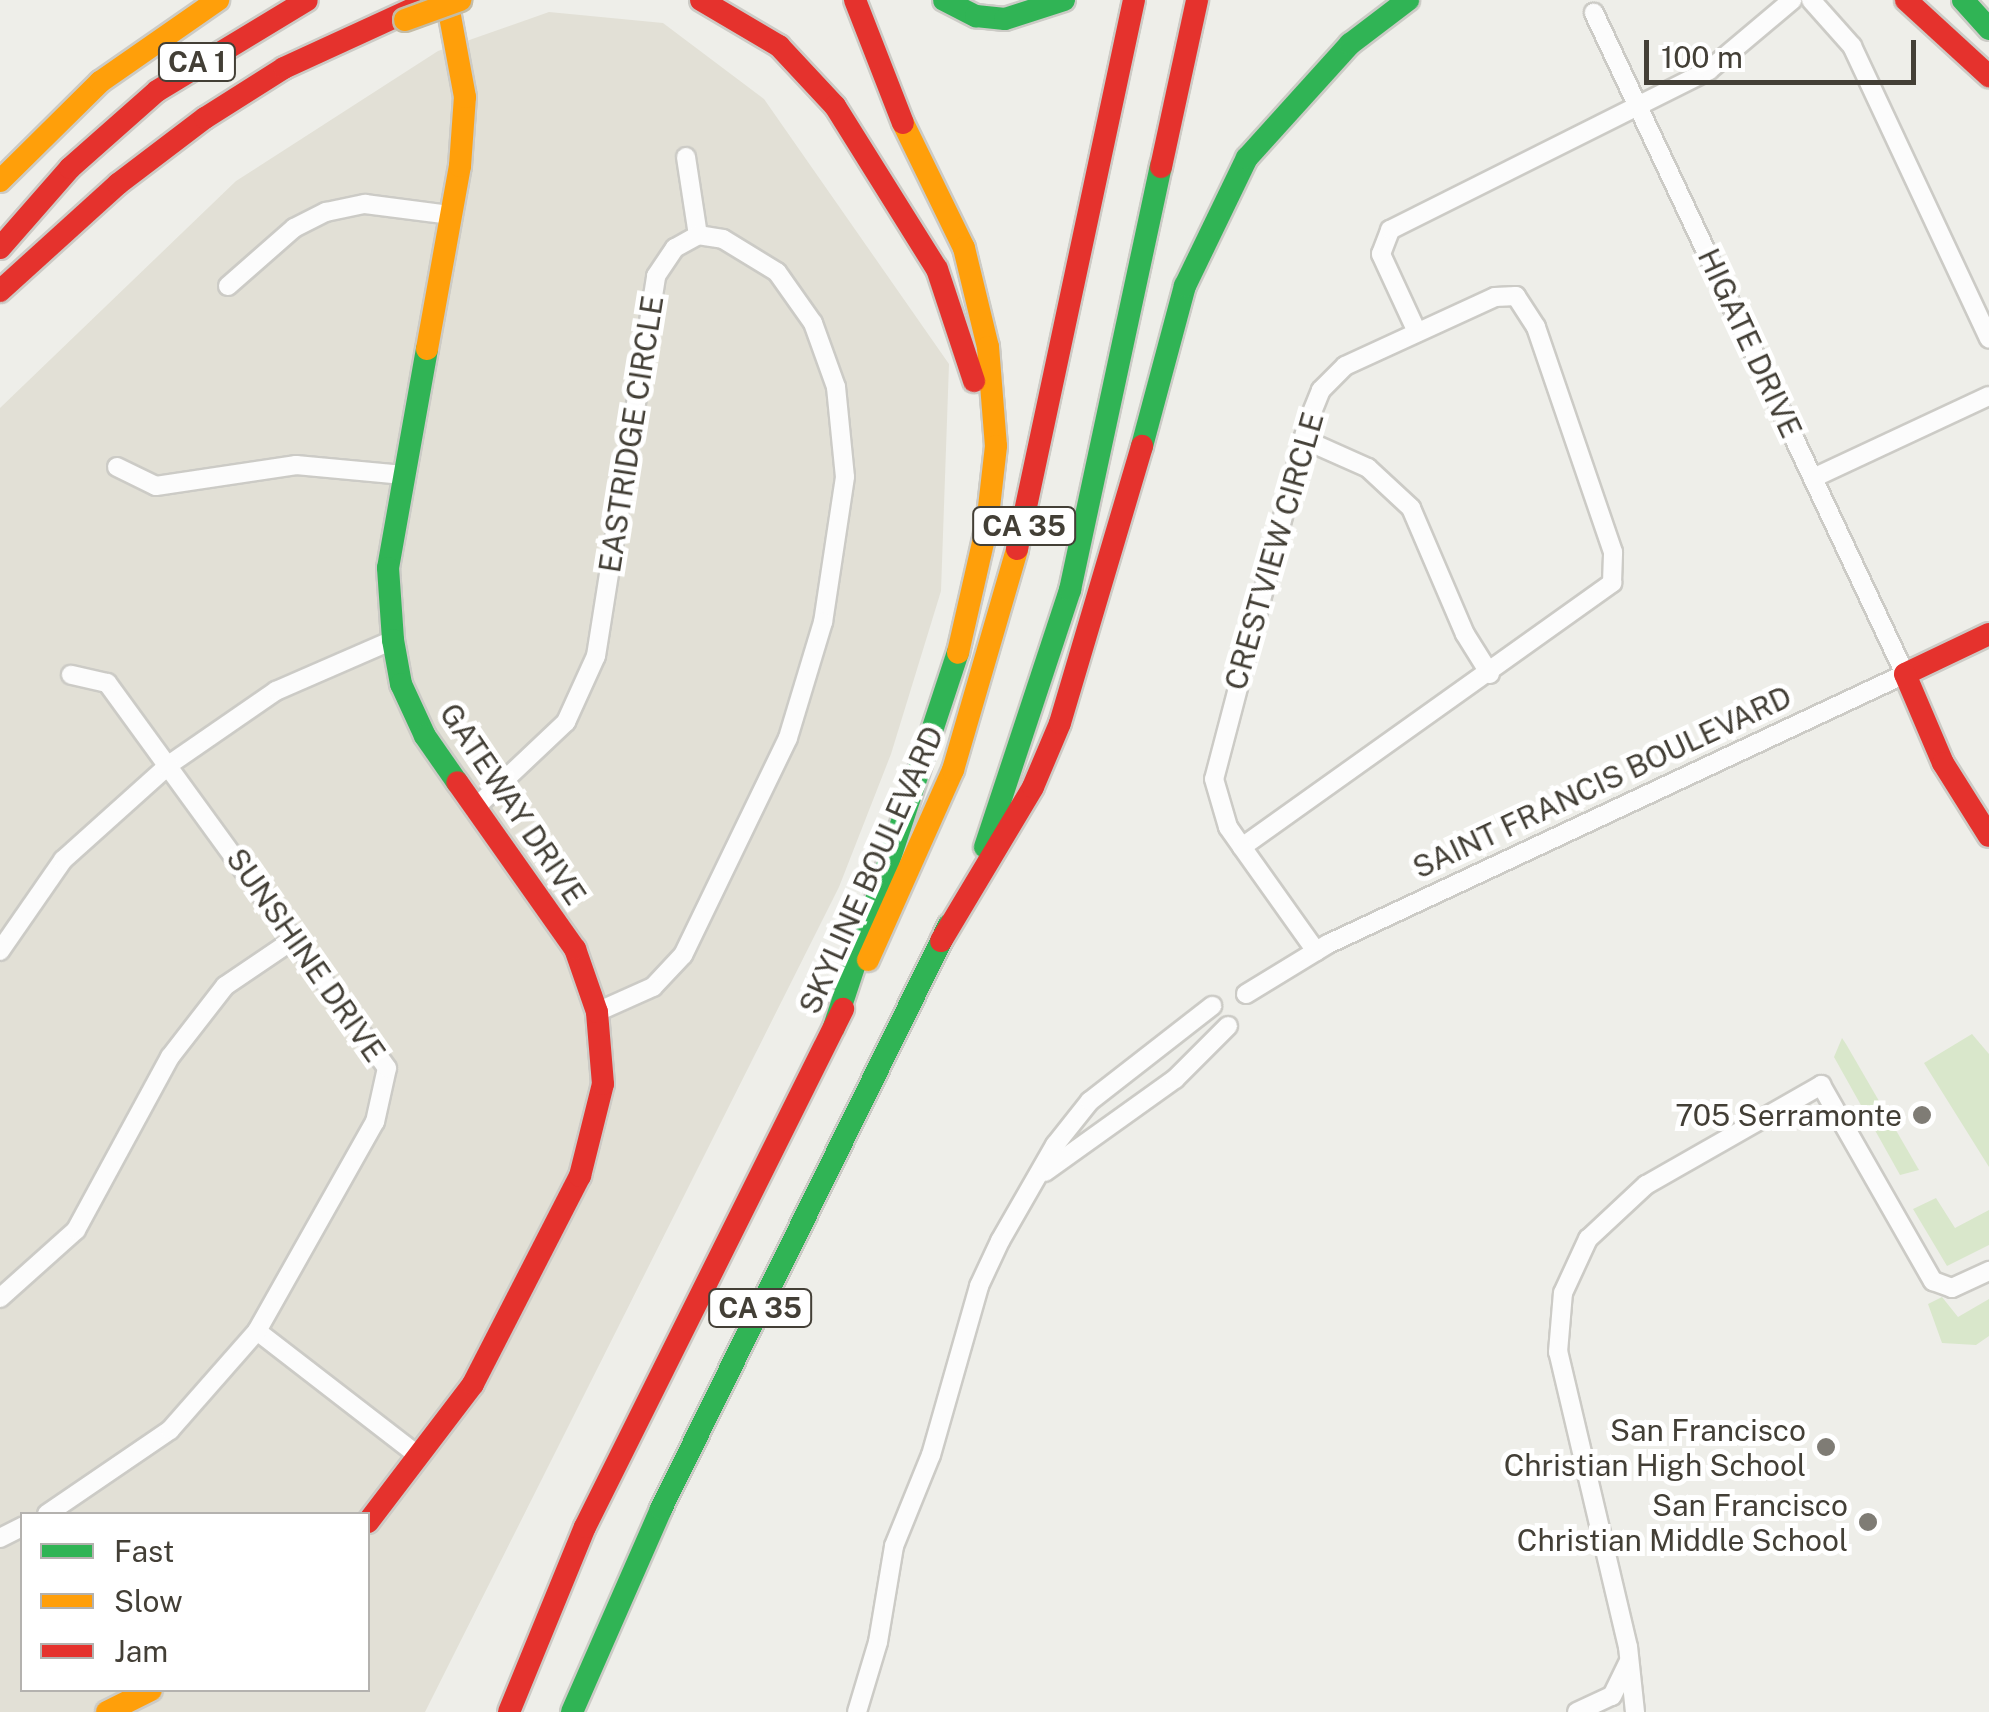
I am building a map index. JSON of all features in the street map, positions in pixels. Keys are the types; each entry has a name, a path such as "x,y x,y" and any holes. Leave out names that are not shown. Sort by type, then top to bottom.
{"main road":[{"path":"58,119 190,0"},
{"name":"CA 1","path":"0,181 58,119 147,45 218,0"},
{"name":"CA 1","path":"0,248 70,168 142,103 221,47 308,0"},
{"path":"0,291 158,153 284,68 433,0"},
{"name":"GATEWAY DRIVE","path":"370,1519 472,1384 580,1176 602,1084 596,1012 575,949 425,736 401,684 393,640 388,568 451,215 464,98 446,0"},
{"path":"403,16 460,0"},
{"path":"701,0 766,36 814,79 937,269 976,390 983,544"},
{"path":"834,1028 940,718 983,544 996,426 980,303 958,231 877,69 855,0"},
{"path":"944,0 976,16 1005,20 1064,0"},
{"name":"SKYLINE BOULEVARD","path":"509,1712 585,1527 834,1028 934,817 992,654 1134,0"},
{"name":"CA 35","path":"572,1712 662,1509 994,825 1054,648 1197,0"},
{"path":"941,941 1033,787 1060,723 1101,602 1186,286 1213,218 1247,158 1292,101 1350,44 1408,0"},
{"path":"1906,0 1989,76"},
{"path":"1963,0 1989,29"},
{"name":"SAINT FRANCIS BOULEVARD","path":"1906,674 1989,634"},
{"path":"1906,674 1944,763 1989,836"},
{"path":"107,1712 147,1692"}],"street":[{"path":"1418,332 1381,254 1386,233 1638,108 1723,61 1792,0"},
{"path":"1811,0 1852,46 1989,338"},
{"name":"HIGATE DRIVE","path":"1594,13 1906,674"},
{"path":"596,1012 653,988 683,955 788,738 823,622 845,477 836,387 813,323 777,272 723,239 698,234 686,158"},
{"path":"228,286 294,228 326,212 365,204 451,215"},
{"name":"EASTRIDGE CIRCLE","path":"474,809 566,722 596,656 656,276 675,248 698,234"},
{"name":"CRESTVIEW CIRCLE","path":"1242,847 1605,593 1615,578 1615,558 1522,301 1502,294 1336,374 1316,400 1302,439 1215,767 1217,804 1242,847 1316,950"},
{"path":"1813,478 1989,396"},
{"path":"1302,439 1368,468 1411,508 1465,634 1490,674"},
{"path":"117,467 156,486 296,465 404,476"},
{"path":"0,951 63,860 170,764 276,691 393,640"},
{"name":"SUNSHINE DRIVE","path":"50,1512 170,1430 257,1331 375,1122 386,1068 170,764 107,683 71,674"},
{"name":"SAINT FRANCIS BOULEVARD","path":"1246,994 1316,950 1906,674"},
{"path":"0,1298 76,1230 170,1057 225,986 296,938"},
{"path":"857,1712 878,1642 894,1546 949,1401 980,1286 1026,1196 1090,1101 1212,1006"},
{"path":"1026,1196 1068,1152 1198,1061 1228,1026"},
{"path":"1636,1712 1628,1648 1558,1352 1567,1280 1598,1226 1658,1178 1821,1086 1933,1280 1952,1288 1989,1272"},
{"path":"257,1331 420,1456"},
{"path":"1577,1712 1618,1689 1628,1648"}],"shaded area":[{"path":"549,12 663,23 764,99 949,364 941,591 891,754 839,887 425,1712 0,1712 0,408 236,181 438,51"}],"green space":[{"path":"1972,1034 1989,1054 1989,1167 1924,1063"},
{"path":"1842,1038 1919,1170 1900,1175 1834,1057"},
{"path":"1936,1198 1955,1228 1989,1210 1989,1245 1947,1266 1913,1209"},
{"path":"1942,1297 1958,1317 1989,1299 1989,1336 1976,1345 1942,1343 1928,1304"}],"traffic: fast":[{"path":"944,0 976,16 1005,19 1064,0"},
{"path":"1142,446 1185,286 1247,158 1350,44 1408,0"},
{"path":"1963,0 1989,29"},
{"path":"985,847 1070,590 1161,167"},
{"path":"427,349 388,568 393,640 401,684 425,736 457,782"},
{"path":"834,1027 958,653"},
{"path":"572,1712 661,1509 949,925"}],"traffic: slow":[{"path":"0,181 100,82 218,0"},
{"path":"427,349 460,166 465,97 447,0"},
{"path":"405,20 460,0"},
{"path":"903,123 964,248 988,347 996,446 987,525 958,653"},
{"path":"868,960 953,770 1017,549"},
{"path":"107,1712 147,1692"}],"traffic: jam":[{"path":"0,248 70,168 157,91 307,0"},
{"path":"701,0 779,46 835,106 937,269 974,381"},
{"path":"855,0 903,123"},
{"path":"1017,549 1134,0"},
{"path":"1161,167 1197,0"},
{"path":"1906,0 1989,76"},
{"path":"0,291 118,184 205,118 284,68 425,3"},
{"path":"941,941 1033,787 1060,723 1142,446"},
{"path":"1989,634 1905,674 1943,763 1989,836"},
{"path":"370,1519 473,1384 580,1176 603,1084 597,1012 575,949 457,782"},
{"path":"509,1712 585,1527 843,1009"}],"place":[{"name":"705 Serramonte","path":"1922,1115"},
{"name":"San Francisco Christian High School","path":"1826,1447"},
{"name":"San Francisco Christian Middle School","path":"1868,1522"}]}
